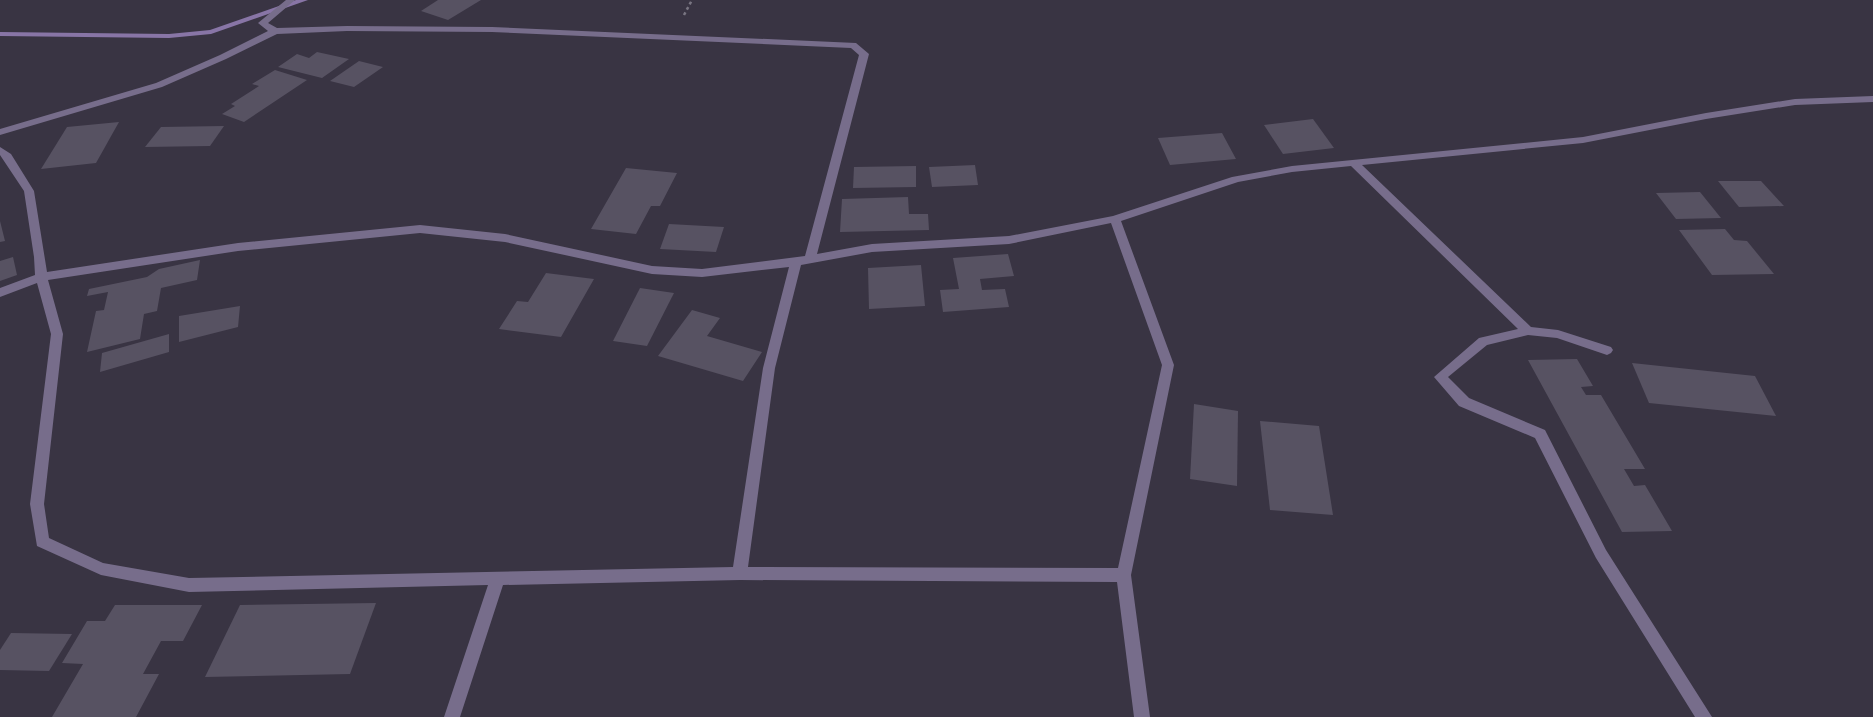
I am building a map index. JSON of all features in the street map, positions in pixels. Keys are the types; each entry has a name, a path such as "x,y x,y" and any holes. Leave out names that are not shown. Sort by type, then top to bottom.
{"street":[{"path":"275,31 262,23 291,0"},
{"path":"0,132 160,85 275,31 330,28 486,29 853,45 864,54 810,259"},
{"path":"0,293 41,277 238,247 420,229 505,238 652,270 702,273 796,262 872,248 1009,240 1115,219 1236,179 1292,169 1583,140 1706,116 1795,102 1873,99"},
{"path":"0,150 7,156 29,191 40,257 41,277 57,334 37,504 42,542 101,569 189,584 740,573 1124,575"},
{"path":"1354,163 1528,331"},
{"path":"1115,219 1168,365 1124,575 1142,717"},
{"path":"740,573 769,368 796,262"},
{"path":"1607,350 1558,334 1528,331 1483,341 1440,377 1464,402 1540,434 1601,554 1704,717"},
{"path":"452,717 498,578"}],"building":[{"path":"438,0 481,0 448,20 421,11"},
{"path":"317,52 349,59 322,78 278,67 297,54 309,58"},
{"path":"359,61 383,67 354,87 330,81"},
{"path":"275,70 307,80 244,122 222,114 235,106 231,104 259,86 252,84"},
{"path":"1313,119 1334,148 1283,154 1264,125"},
{"path":"119,122 96,163 41,169 67,127"},
{"path":"224,126 210,146 145,147 161,127"},
{"path":"1222,133 1236,159 1170,165 1158,138"},
{"path":"975,165 978,185 932,187 929,167"},
{"path":"916,166 916,187 853,188 854,167"},
{"path":"626,168 677,173 660,206 651,206 636,234 591,229"},
{"path":"1718,181 1761,181 1784,206 1739,207"},
{"path":"1700,192 1721,218 1676,219 1656,193"},
{"path":"908,197 909,214 928,214 929,230 840,232 842,199"},
{"path":"0,221 5,241 0,242"},
{"path":"669,224 724,227 716,252 660,249"},
{"path":"1725,229 1734,240 1747,241 1774,274 1712,275 1679,230"},
{"path":"1008,254 1014,276 980,279 982,290 1005,289 1009,307 943,312 940,290 959,289 953,258"},
{"path":"13,257 17,275 0,281 0,261"},
{"path":"200,260 197,280 161,288 157,311 144,314 140,339 87,352 96,311 104,310 108,292 87,296 89,289 147,277 159,269"},
{"path":"921,265 925,306 869,309 868,268"},
{"path":"546,273 594,279 561,337 499,329 517,301 528,302"},
{"path":"640,288 674,293 647,346 613,341"},
{"path":"240,306 238,327 179,342 179,316"},
{"path":"692,310 720,318 707,336 762,352 743,381 658,356"},
{"path":"169,334 169,352 100,372 102,353"},
{"path":"1577,359 1593,386 1581,387 1586,395 1601,395 1645,469 1624,469 1634,486 1645,485 1672,531 1622,532 1528,360"},
{"path":"1632,363 1755,376 1776,416 1649,403"},
{"path":"1194,404 1238,411 1237,486 1190,479"},
{"path":"1260,421 1319,426 1333,515 1270,510"},
{"path":"376,603 350,674 205,677 240,605"},
{"path":"115,605 202,605 183,641 161,641 143,674 159,674 136,717 52,717 83,664 62,663 87,621 105,621"},
{"path":"11,633 72,634 49,671 0,670 0,650"}],"waterway":[{"path":"0,34 169,36 211,32 304,0"}]}
